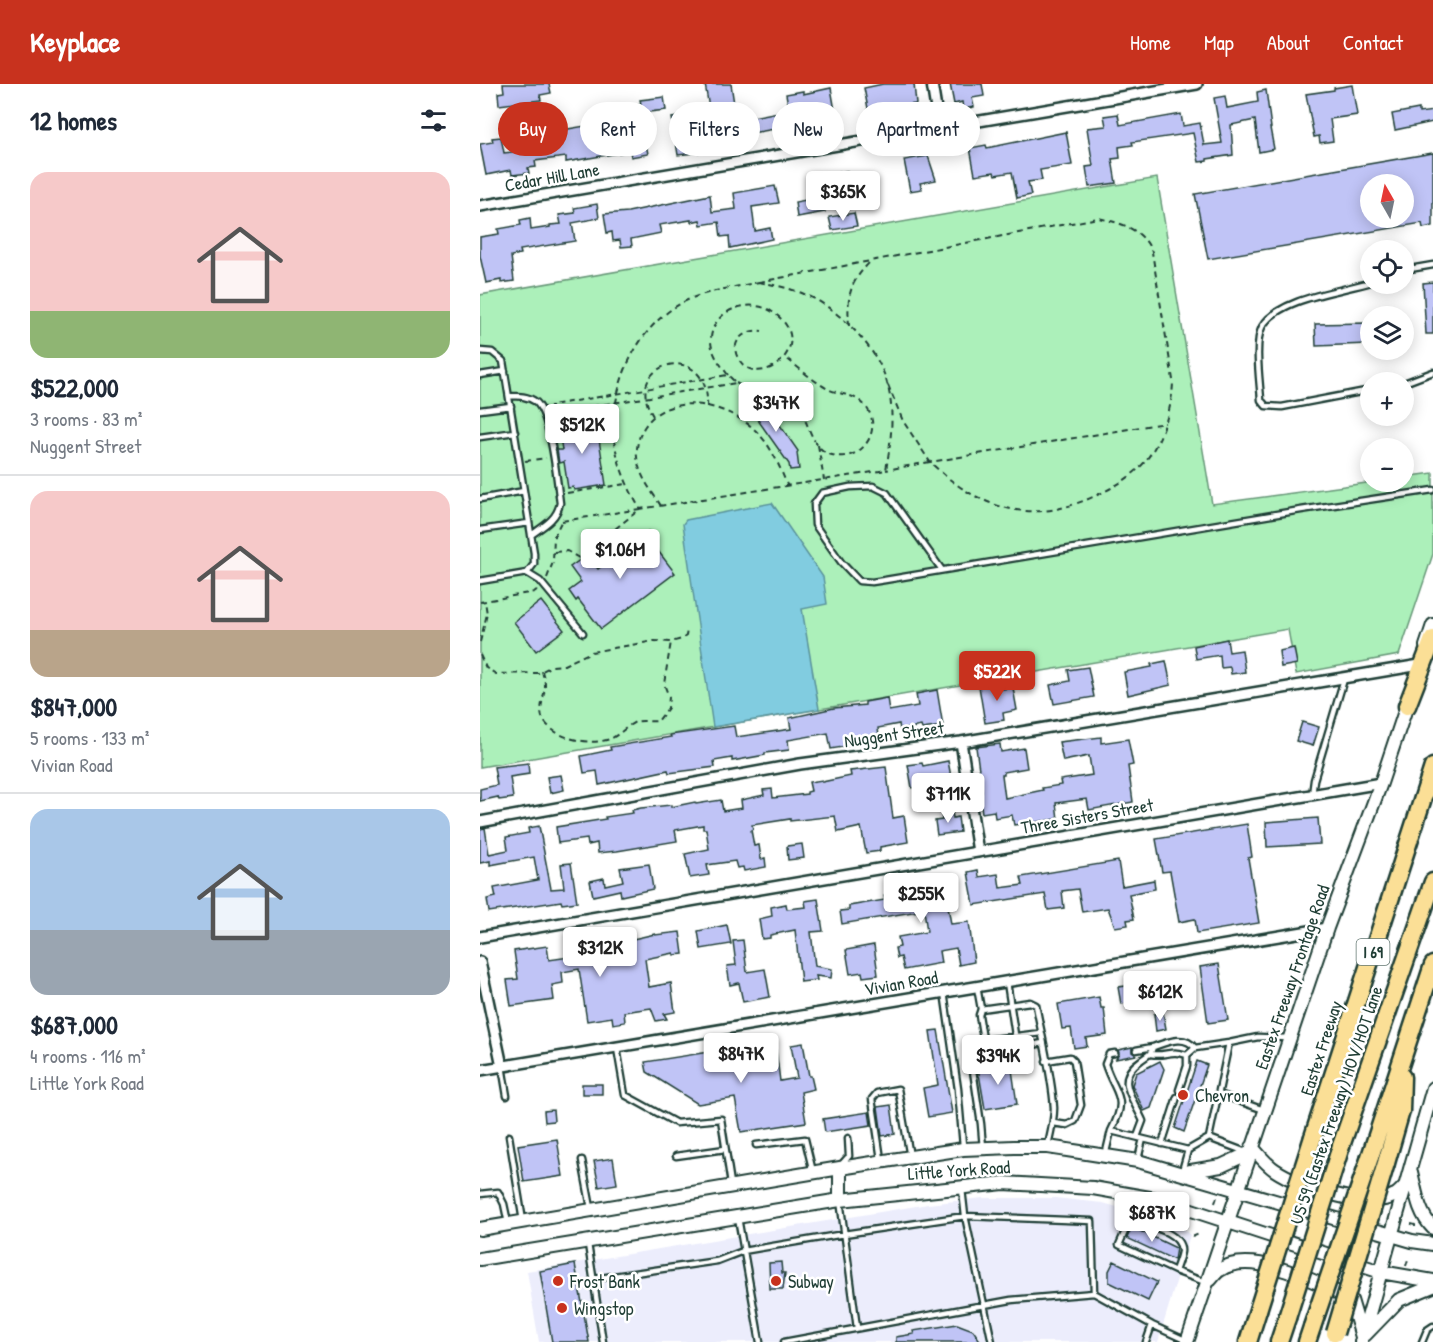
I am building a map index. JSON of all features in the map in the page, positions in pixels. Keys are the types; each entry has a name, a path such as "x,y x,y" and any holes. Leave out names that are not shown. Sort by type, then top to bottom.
{"highway":[{"path":"1407,706 1433,639"},
{"name":"Eastex Freeway","path":"1248,1342 1433,767"},
{"name":"US 59 (Eastex Freeway) HOV/HOT lane","path":"1279,1342 1341,1146 1433,882"},
{"path":"1333,1338 1402,1058 1433,965"},
{"path":"1310,1334 1378,1160"}],"main road":[{"name":"Eastex Freeway Frontage Road","path":"1187,1342 1326,928 1381,783 1433,625"},
{"path":"1362,1340 1410,1169 1429,1118 1433,1088"},
{"name":"Little York Road","path":"480,1229 731,1185 963,1149 1048,1147 1138,1161 1412,1241 1433,1244"},
{"path":"1181,1173 1221,1166 1251,1150 1287,1177 1337,1195 1362,1200 1383,1199 1395,1195 1405,1186"},
{"path":"840,1167 840,1200"},
{"path":"1410,1169 1420,1209 1433,1228"},
{"name":"Little York Road","path":"480,1259 840,1200 1004,1183 1134,1194 1161,1200 1381,1272 1433,1281"},
{"path":"1208,1283 1220,1269 1250,1262 1265,1264 1314,1282 1351,1300 1362,1340"},
{"path":"1362,1340 1398,1300 1433,1286"}],"street":[{"path":"932,84 935,102"},
{"name":"Cedar Hill Lane","path":"980,121 1197,84"},
{"name":"Cedar Hill Lane","path":"480,206 856,142"},
{"name":"Nuggent Street","path":"480,822 800,764 961,742 1420,665"},
{"path":"961,742 978,852"},
{"name":"Three Sisters Street","path":"480,937 1381,783"},
{"name":"Vivian Road","path":"480,1070 1326,928"},
{"path":"480,962 502,1066"}],"lane":[{"path":"1414,268 1433,265"},
{"path":"1360,285 1297,301 1281,310 1263,327 1259,349 1261,400 1266,406 1282,407 1360,392"},
{"path":"480,351 492,352 503,361 531,535 534,564 527,573"},
{"path":"480,375 505,371"},
{"path":"1414,379 1433,372"},
{"path":"509,396 528,397 538,404 546,420 560,503 558,512 548,524 531,535"},
{"path":"480,410 511,406"},
{"path":"480,437 515,432"},
{"path":"942,570 887,493 873,486 850,487 822,493 814,504 815,525 841,562 859,581 872,582 1433,490"},
{"path":"480,499 524,491"},
{"path":"480,530 529,523"},
{"path":"480,581 527,573 540,580 583,633"},
{"path":"1312,795 1314,780 1344,677"},
{"path":"1007,982 1017,1048"},
{"path":"977,987 983,1039 1041,1033"},
{"path":"944,992 963,1149"},
{"path":"981,1010 1030,1002 1036,1005 1054,1107 1048,1147"},
{"path":"1187,1054 1195,1048 1258,1037 1289,1038"},
{"path":"1136,1050 1182,1040 1191,1042 1195,1048"},
{"path":"1209,1138 1229,1043"},
{"path":"983,1148 972,1064 974,1058 983,1053 1043,1044"},
{"path":"1105,1156 1111,1131 1121,1112 1126,1078 1131,1069 1151,1054 1153,1047"},
{"path":"617,1048 625,1095 676,1123 721,1119 731,1185"},
{"path":"1151,1054 1158,1056 1176,1051 1187,1054"},
{"path":"1115,1053 1109,1054 1105,1064 1121,1101"},
{"path":"1179,1090 1187,1066 1187,1054"},
{"path":"1046,1061 1070,1057 1074,1061 1081,1106 1075,1121 1067,1125 1053,1123"},
{"path":"502,1066 507,1096"},
{"path":"1126,1085 1143,1120 1137,1137"},
{"path":"881,1162 872,1099 877,1093 898,1089 910,1157"},
{"path":"1219,1094 1265,1110"},
{"path":"1162,1144 1177,1097"},
{"path":"1111,1131 1188,1150 1209,1138 1251,1150"},
{"path":"509,1136 523,1221"},
{"path":"840,1167 849,1156 848,1138"},
{"path":"756,1145 805,1139 813,1172"},
{"path":"1138,1161 1143,1139"},
{"path":"676,1156 726,1149"},
{"path":"1181,1173 1188,1150"},
{"path":"582,1160 591,1210"},
{"path":"962,1186 965,1216 992,1342"},
{"path":"480,1194 498,1192 504,1204 508,1224"},
{"path":"1134,1194 1130,1220 1119,1245 1174,1271 1208,1283"},
{"path":"840,1200 858,1328"},
{"path":"738,1215 760,1342"},
{"path":"593,1279 717,1261 743,1251 965,1216 1092,1221 1094,1293"},
{"path":"1130,1220 1166,1231 1180,1245 1181,1251 1174,1271"},
{"path":"587,1242 603,1342"},
{"path":"784,1342 1011,1300 1094,1293 1187,1342"},
{"path":"1146,1342 1152,1325"},
{"path":"1422,1342 1427,1330 1433,1326"}],"path":[{"path":"640,509 620,466 612,430 617,395 624,372 643,336 670,310 692,298 719,290 759,282 1098,218 1118,222 1137,231 1148,241 1152,252 1173,380 1173,396 1165,423 1153,449 1141,467 1118,485 1079,503 1054,510 1026,511 976,497 952,483 930,462 903,421 871,349 849,326 823,304 804,294 759,282"},
{"path":"849,326 850,289 857,274 871,261"},
{"path":"762,331 754,329 743,333 737,340 735,349 738,360 745,367 756,370 770,369 785,357 791,340 789,331 779,317 763,307 748,304 733,308 721,317 713,327 711,340 716,358 736,383 747,389 791,398 799,407 818,445 824,480"},
{"path":"785,357 829,389 849,395 860,401 868,410 873,430 868,443 858,453 848,456 832,455 818,445"},
{"path":"653,416 647,407 646,390 652,373 670,364 693,368 702,380 708,395 707,407"},
{"path":"617,395 728,375"},
{"path":"886,470 892,422 887,382"},
{"path":"551,413 736,383"},
{"path":"661,506 641,474 637,455 638,442 641,431 653,416 669,407 681,404 707,407 734,416 754,429 767,444 787,486"},
{"path":"562,521 1165,423"},
{"path":"520,462 552,457"},
{"path":"564,494 627,484"},
{"path":"552,552 567,551 579,558 640,509"},
{"path":"480,642 487,614 485,601"},
{"path":"480,655 486,668 496,674 538,673 552,666 564,665 591,652 654,641 671,642 682,639 686,636 687,630"},
{"path":"542,671 545,685 541,710 543,719 551,728 564,736 581,742 598,742 611,739 636,722 658,721 668,708 669,697 664,684 671,642"},
{"path":"1411,1224 1415,1226 1415,1229"},
{"path":"1192,1237 1199,1234"},
{"path":"1406,1268 1409,1256"}],"shaded area":[{"path":"983,1198 1055,1198 1103,1203 1178,1224 1190,1235 1158,1342 539,1342 527,1271 928,1204"}],"green space":[{"path":"1157,178 1212,504 1360,484 1360,492 1414,492 1414,476 1433,473 1433,554 1399,655 1296,674 1288,629 480,767 480,295"}],"water":[{"path":"772,503 823,577 827,604 802,609 819,709 713,727 683,524 686,520"}],"building":[{"path":"503,84 549,84 551,93 540,95 541,100 499,102 498,93 504,92"},
{"path":"705,84 731,84 734,102 708,102"},
{"path":"883,84 914,84 916,102 867,102 864,88"},
{"path":"950,84 982,84 984,96 972,98 973,102 954,102"},
{"path":"1352,85 1357,115 1330,119 1333,141 1320,143 1319,136 1314,137 1306,94"},
{"path":"831,88 833,102 788,102 786,94 803,91 803,94"},
{"path":"1266,90 1274,149 1259,152 1255,120 1231,125 1233,155 1207,159 1207,161 1199,162 1193,133 1132,142 1133,145 1119,147 1120,158 1112,159 1116,183 1089,187 1086,167 1093,166 1087,128 1106,126 1104,116 1118,114 1120,125 1181,114 1183,126 1200,123 1204,145 1222,143 1214,98 1225,96 1227,108 1258,102 1257,92"},
{"path":"664,97 666,110 657,111 657,102 640,102 640,100"},
{"path":"1419,109 1419,113 1433,111 1433,122 1395,130 1392,114"},
{"path":"772,113 772,129 760,132 760,116"},
{"path":"580,127 580,156 601,156 566,162 566,157 535,161 536,167 528,168 529,173 512,175 511,170 486,175 480,144 493,142 492,138 498,137 498,156 568,156 568,129"},
{"path":"1066,132 1072,165 1040,170 1042,180 1028,182 1031,195 1017,198 1012,172 975,175 971,156 980,156 980,146 986,145 987,148"},
{"path":"1433,153 1433,226 1423,228 1422,223 1414,224 1414,174 1360,174 1360,228 1392,228 1208,259 1195,194"},
{"path":"928,156 936,180 920,183 922,189 910,191 904,160"},
{"path":"847,171 850,191 829,195 826,175"},
{"path":"775,186 779,203 752,207 755,231 770,228 772,239 730,248 729,236 721,237 719,222 701,225 700,220 659,225 661,233 631,239 632,246 621,247 620,240 613,241 612,232 607,233 604,214 628,212 710,195 712,212 736,209 734,193"},
{"path":"822,197 825,212 797,217 795,202"},
{"path":"597,204 599,218 572,223 575,241 520,250 521,254 511,256 514,281 501,283 501,280 486,283 480,256 480,237 499,234 498,229 521,225 520,220 530,218 531,230 561,224 559,215 575,213 574,208"},
{"path":"854,213 857,226 832,230 829,217"},
{"path":"1433,282 1433,334 1426,334 1423,283"},
{"path":"1360,323 1360,344 1316,346 1315,324"},
{"path":"761,398 798,451 799,469 790,470 789,464 748,406"},
{"path":"596,420 606,485 574,490 573,487 568,488 564,462 559,463 557,450 562,450 559,430 564,430 564,425"},
{"path":"648,531 655,540 652,543 675,573 601,629 569,591 581,582 570,567 587,555 598,569"},
{"path":"541,601 564,630 536,651 514,622"},
{"path":"1227,639 1229,652 1242,650 1245,672 1231,674 1230,667 1221,668 1220,655 1196,659 1194,646"},
{"path":"1294,648 1297,664 1281,667 1279,651"},
{"path":"1166,661 1171,685 1128,695 1124,672 1152,667 1151,664"},
{"path":"1088,667 1094,697 1054,704 1050,685 1070,681 1068,670"},
{"path":"999,682 1001,689 1013,688 1017,710 1003,713 1004,720 985,723 979,686"},
{"path":"937,690 943,726 922,729 921,726 900,730 899,724 878,728 879,737 866,739 867,743 831,749 828,733 788,740 789,750 732,761 732,758 714,761 715,767 669,773 668,770 599,785 597,771 584,773 581,756 611,750 610,747 671,737 670,735 734,726 736,737 791,729 789,718 834,708 865,705 865,702 887,698 889,711 918,706 916,694"},
{"path":"1302,722 1319,727 1313,746 1296,741"},
{"path":"1101,737 1101,743 1128,739 1133,765 1128,766 1133,802 1089,810 1087,799 1056,803 1058,819 1014,825 1012,815 995,818 994,811 982,813 979,792 982,792 976,747 1000,744 1001,752 1024,748 1027,768 1004,772 1002,775 1005,798 1061,785 1060,780 1092,775 1089,756 1063,761 1059,742"},
{"path":"948,761 952,782 940,784 942,798 931,799 929,785 912,788 908,765 922,763 923,766"},
{"path":"528,763 529,774 510,777 513,798 499,800 498,797 480,801 480,789 497,785 494,767"},
{"path":"886,767 893,818 904,816 908,842 880,847 880,851 866,853 861,827 838,832 835,816 790,821 790,819 752,825 754,846 759,845 761,859 765,858 766,867 744,871 743,867 737,868 735,861 707,865 709,875 690,878 685,854 709,849 706,829 703,829 703,825 675,830 677,841 617,851 598,853 597,843 588,845 587,839 558,843 556,827 633,813 632,810 641,808 671,805 671,807 695,802 696,804 721,800 723,811 742,808 741,800 764,795 763,790 772,789 773,798 807,794 811,791 809,782 822,780 822,782 851,776 850,771"},
{"path":"561,775 564,790 550,793 547,777"},
{"path":"952,811 953,818 958,817 960,832 937,835 935,821 942,820 941,813"},
{"path":"1318,818 1320,844 1267,847 1266,822"},
{"path":"1247,824 1252,857 1248,858 1259,923 1197,933 1195,919 1179,922 1170,871 1162,872 1156,839"},
{"path":"539,826 551,889 564,888 561,864 571,863 577,902 562,904 561,901 489,912 487,899 496,897 494,888 538,880 534,857 490,865 490,861 480,863 480,829 485,828 489,854 508,850 506,837 529,833 528,828"},
{"path":"802,844 804,858 788,860 787,846"},
{"path":"1118,861 1122,886 1154,880 1155,889 1129,894 1134,919 1127,920 1128,925 1115,927 1108,908 1082,912 1078,889 1062,891 1064,908 1048,910 1045,894 974,905 968,872 978,870 979,877 998,874 1000,888 1023,885 1021,877"},
{"path":"649,864 653,889 621,896 620,890 593,896 590,881 604,878 605,885 623,881 620,868"},
{"path":"943,877 951,924 969,922 974,962 959,965 956,948 939,951 941,963 904,970 901,957 897,958 895,948 900,947 898,937 927,932 924,910 842,924 840,911 849,910 849,906 885,900 884,896 910,891 909,883"},
{"path":"818,899 823,931 811,932 815,966 832,969 831,978 816,976 817,980 801,982 795,930 762,939 759,919 772,916 771,907 786,904 787,909 806,907 805,901"},
{"path":"727,925 731,944 701,949 698,931"},
{"path":"680,932 683,954 674,955 674,953 645,959 649,987 671,983 675,1012 664,1014 667,1019 656,1021 651,1008 624,1012 625,1022 613,1024 612,1017 587,1021 579,969 562,972 563,983 552,985 554,1000 511,1006 507,980 518,979 514,951 547,946 549,960 625,949 624,941 655,934"},
{"path":"743,940 747,972 765,969 770,997 743,1002 739,983 730,985 727,966 736,965 733,941"},
{"path":"874,945 878,975 863,977 862,972 850,974 846,950"},
{"path":"1219,964 1228,1020 1208,1023 1200,967"},
{"path":"1143,984 1146,1006 1129,1009 1128,1003 1121,1004 1118,987"},
{"path":"1099,997 1101,1008 1104,1008 1107,1035 1086,1038 1087,1046 1074,1048 1071,1028 1062,1029 1058,1004"},
{"path":"1163,1012 1166,1029 1156,1031 1154,1014"},
{"path":"938,1030 952,1113 928,1117 923,1088 938,1085 930,1031"},
{"path":"803,1043 809,1076 811,1076 814,1089 801,1092 806,1122 741,1132 735,1098 698,1104 647,1072 645,1062 747,1046 748,1054 776,1050 780,1081 797,1078 791,1045"},
{"path":"1132,1047 1132,1052 1136,1055 1116,1059 1119,1054 1118,1050"},
{"path":"1160,1061 1164,1069 1151,1108 1144,1111 1132,1085 1136,1073"},
{"name":"Chevron","path":"1197,1061 1207,1065 1184,1132 1175,1128"},
{"path":"1011,1063 1017,1104 985,1109 978,1068"},
{"path":"582,1084 602,1084 602,1094 582,1094"},
{"path":"891,1105 895,1134 882,1136 878,1107"},
{"path":"553,1110 554,1121 545,1122 544,1111"},
{"path":"869,1112 871,1125 825,1132 823,1119"},
{"path":"557,1139 563,1176 524,1182 518,1145"},
{"path":"613,1158 617,1184 599,1187 594,1161"},
{"path":"1132,1227 1176,1248 1174,1260 1127,1238"},
{"path":"1114,1261 1157,1282 1148,1301 1109,1282 1109,1271"},
{"name":"Subway","path":"781,1262 782,1273 785,1273 783,1289 770,1289 769,1263"},
{"path":"575,1264 589,1342 552,1342 540,1271"},
{"path":"957,1324 973,1330 981,1342 896,1342 896,1337 914,1334 913,1331"}],"place":[{"name":"Chevron","path":"1183,1095"},
{"name":"Frost Bank","path":"558,1281"},
{"name":"Subway","path":"776,1281"},
{"name":"Wingstop","path":"562,1308"}]}
